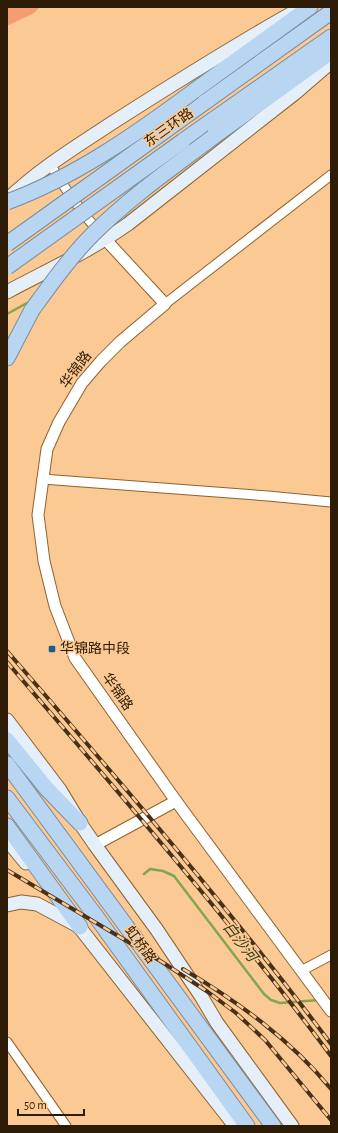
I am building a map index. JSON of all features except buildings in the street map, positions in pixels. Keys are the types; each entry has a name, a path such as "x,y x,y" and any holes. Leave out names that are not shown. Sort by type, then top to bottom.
{"highway":[{"path":"7,201 42,187 80,168 139,130 310,7"},
{"name":"东三环路","path":"7,244 331,12"},
{"name":"东三环路","path":"7,267 331,37"},
{"path":"7,358 32,310 68,262 93,234 142,192 213,137 331,52"},
{"path":"7,740 64,808 80,823"},
{"name":"虹桥路","path":"7,764 272,1126"},
{"name":"虹桥路","path":"7,798 247,1126"},
{"path":"7,826 80,927"}],"main road":[{"path":"7,201 32,177 50,164 148,100 302,7"},
{"path":"7,292 106,240 294,94 331,62"},
{"path":"7,720 60,790 95,845 157,930 217,1024 292,1126"},
{"path":"7,840 80,927 235,1126"},
{"path":"7,906 21,902 37,904 80,927"}],"street":[{"path":"50,164 62,184 87,219 165,304 331,175"},
{"name":"华锦路","path":"165,304 120,342 82,383 59,422 47,449 38,515 44,561 55,606 75,658 176,801 331,1011"},
{"path":"42,479 260,495 331,502"},
{"path":"95,845 176,801"},
{"path":"301,971 331,955"},
{"path":"7,1042 66,1126"}],"waterway":[{"path":"7,314 27,303"},
{"name":"白沙河","path":"144,874 150,869 163,871 174,876 264,994 271,1000 280,1003 319,1000"}],"railway":[{"path":"7,651 213,894 331,1044"},
{"path":"7,662 213,905 331,1056"},
{"path":"7,870 162,962 208,992 236,1013 265,1040 331,1120"},
{"path":"183,969 243,1008 281,1038 331,1089"}],"place":[{"name":"华锦路中段","path":"52,649"}]}
